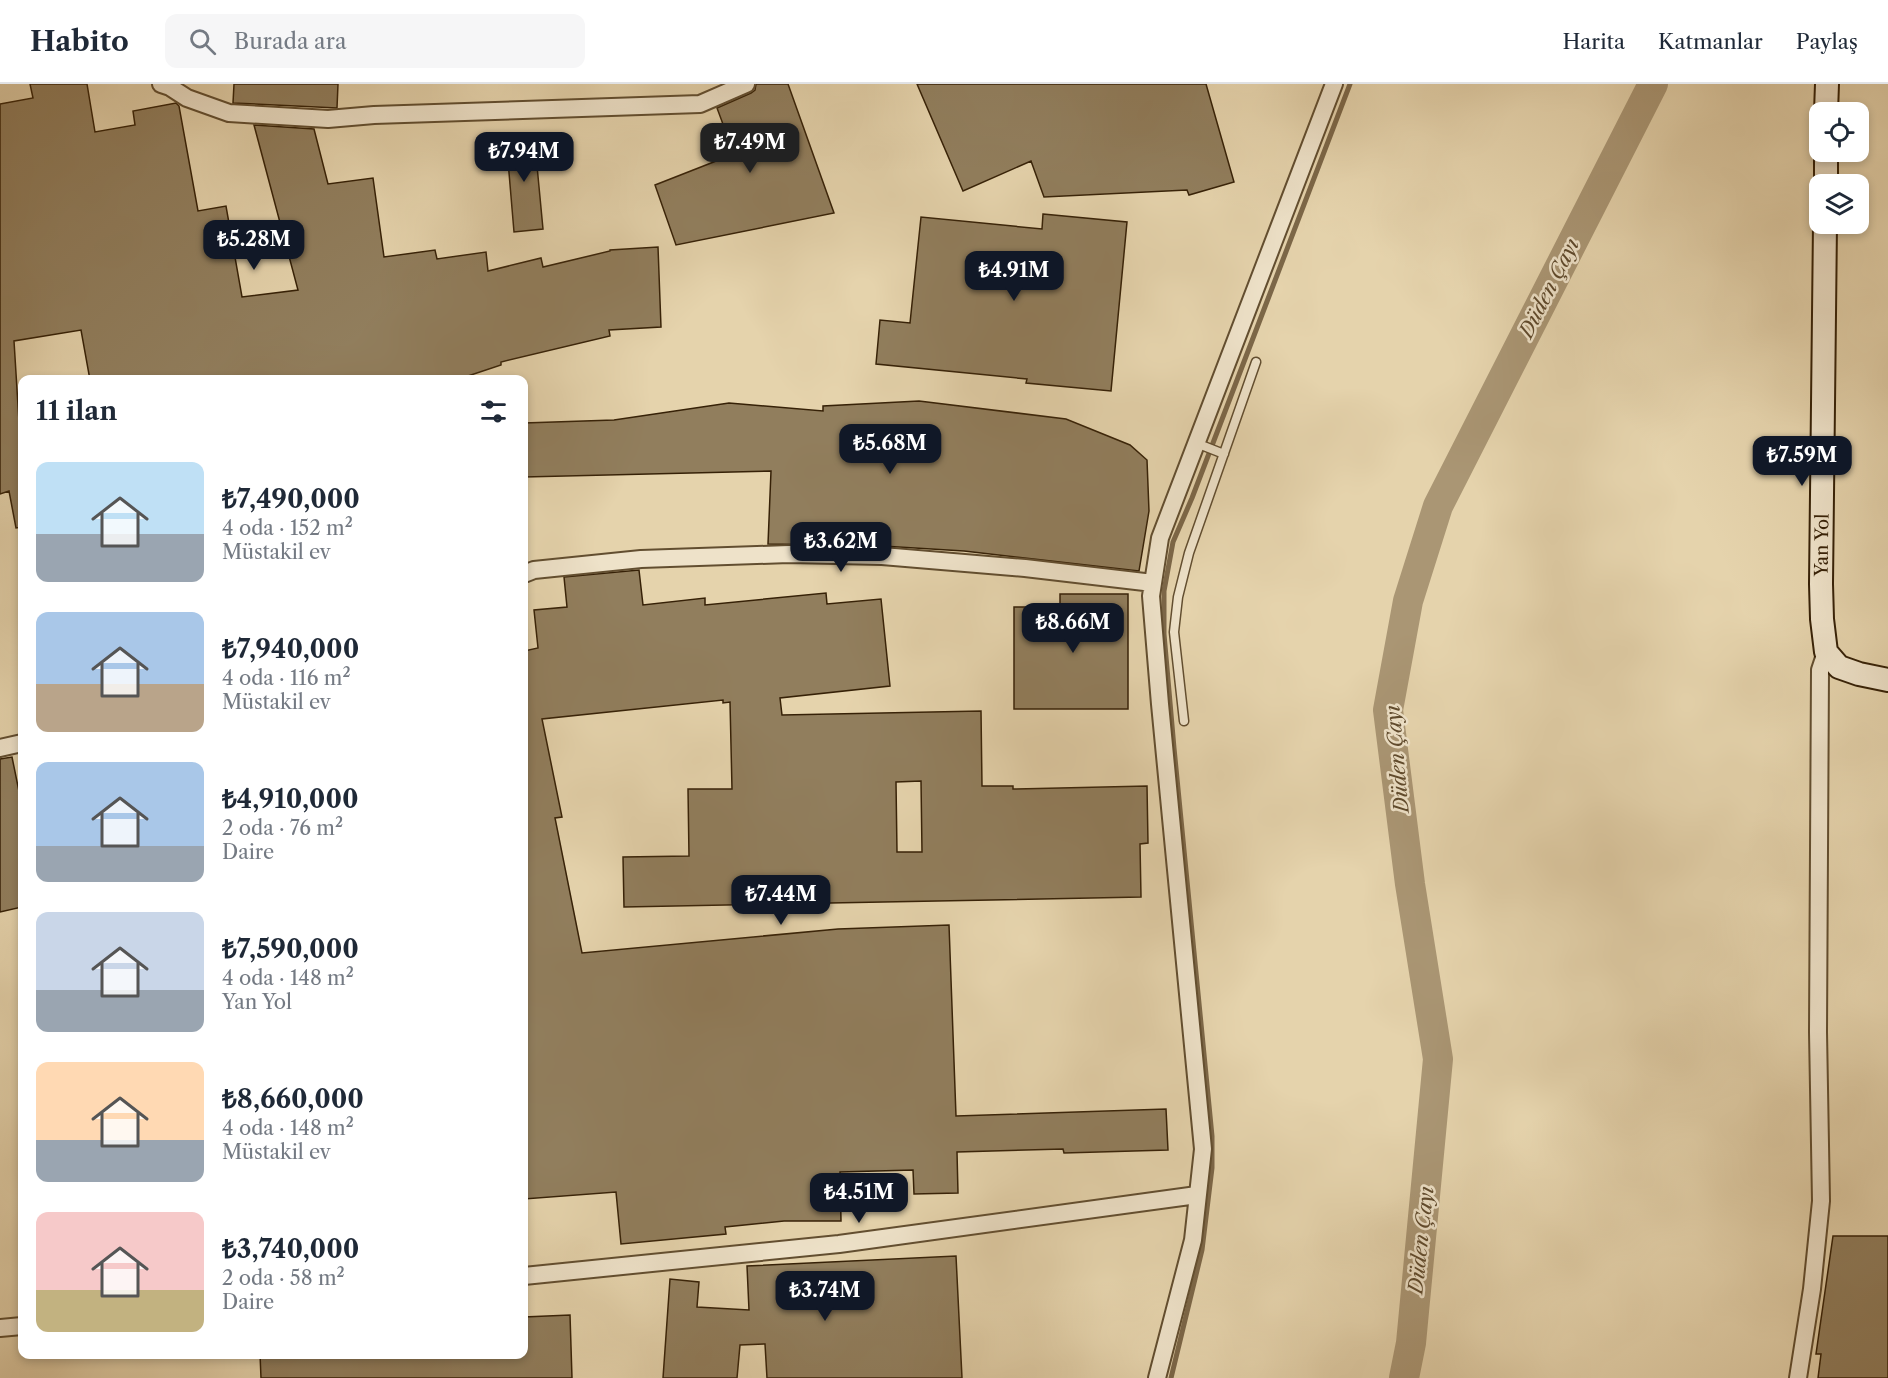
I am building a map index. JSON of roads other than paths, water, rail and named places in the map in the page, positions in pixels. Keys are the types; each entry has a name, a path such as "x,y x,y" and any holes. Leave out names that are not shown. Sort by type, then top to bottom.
{"street":[{"path":"167,85 187,98 229,113 328,118 700,104 746,84"},
{"path":"1157,1378 1193,1240 1203,1149 1151,596 1160,538 1334,84"},
{"path":"1826,102 1827,84"},
{"name":"Yan Yol","path":"1825,234 1821,584 1826,652"},
{"path":"528,572 641,559 801,555 882,556 1013,567 1153,583"},
{"path":"1826,652 1839,667 1859,675 1888,680"},
{"path":"1798,1378 1812,1289 1821,1201 1818,1032 1820,670 1826,652"},
{"path":"0,748 18,744"},
{"path":"528,1276 839,1244 1197,1195"},
{"path":"0,1328 18,1326"}],"lane":[{"path":"1184,721 1174,632 1178,597 1220,452 1256,362"},
{"path":"1197,443 1220,452"}],"waterway":[{"path":"1171,1378 1202,1250 1212,1168 1212,1136 1174,748 1164,634 1164,591 1173,542 1192,498 1350,84"},
{"name":"Düden Çayı","path":"1404,1378 1411,1343 1438,1059 1410,884 1388,710 1408,601 1438,506 1653,84"}]}
